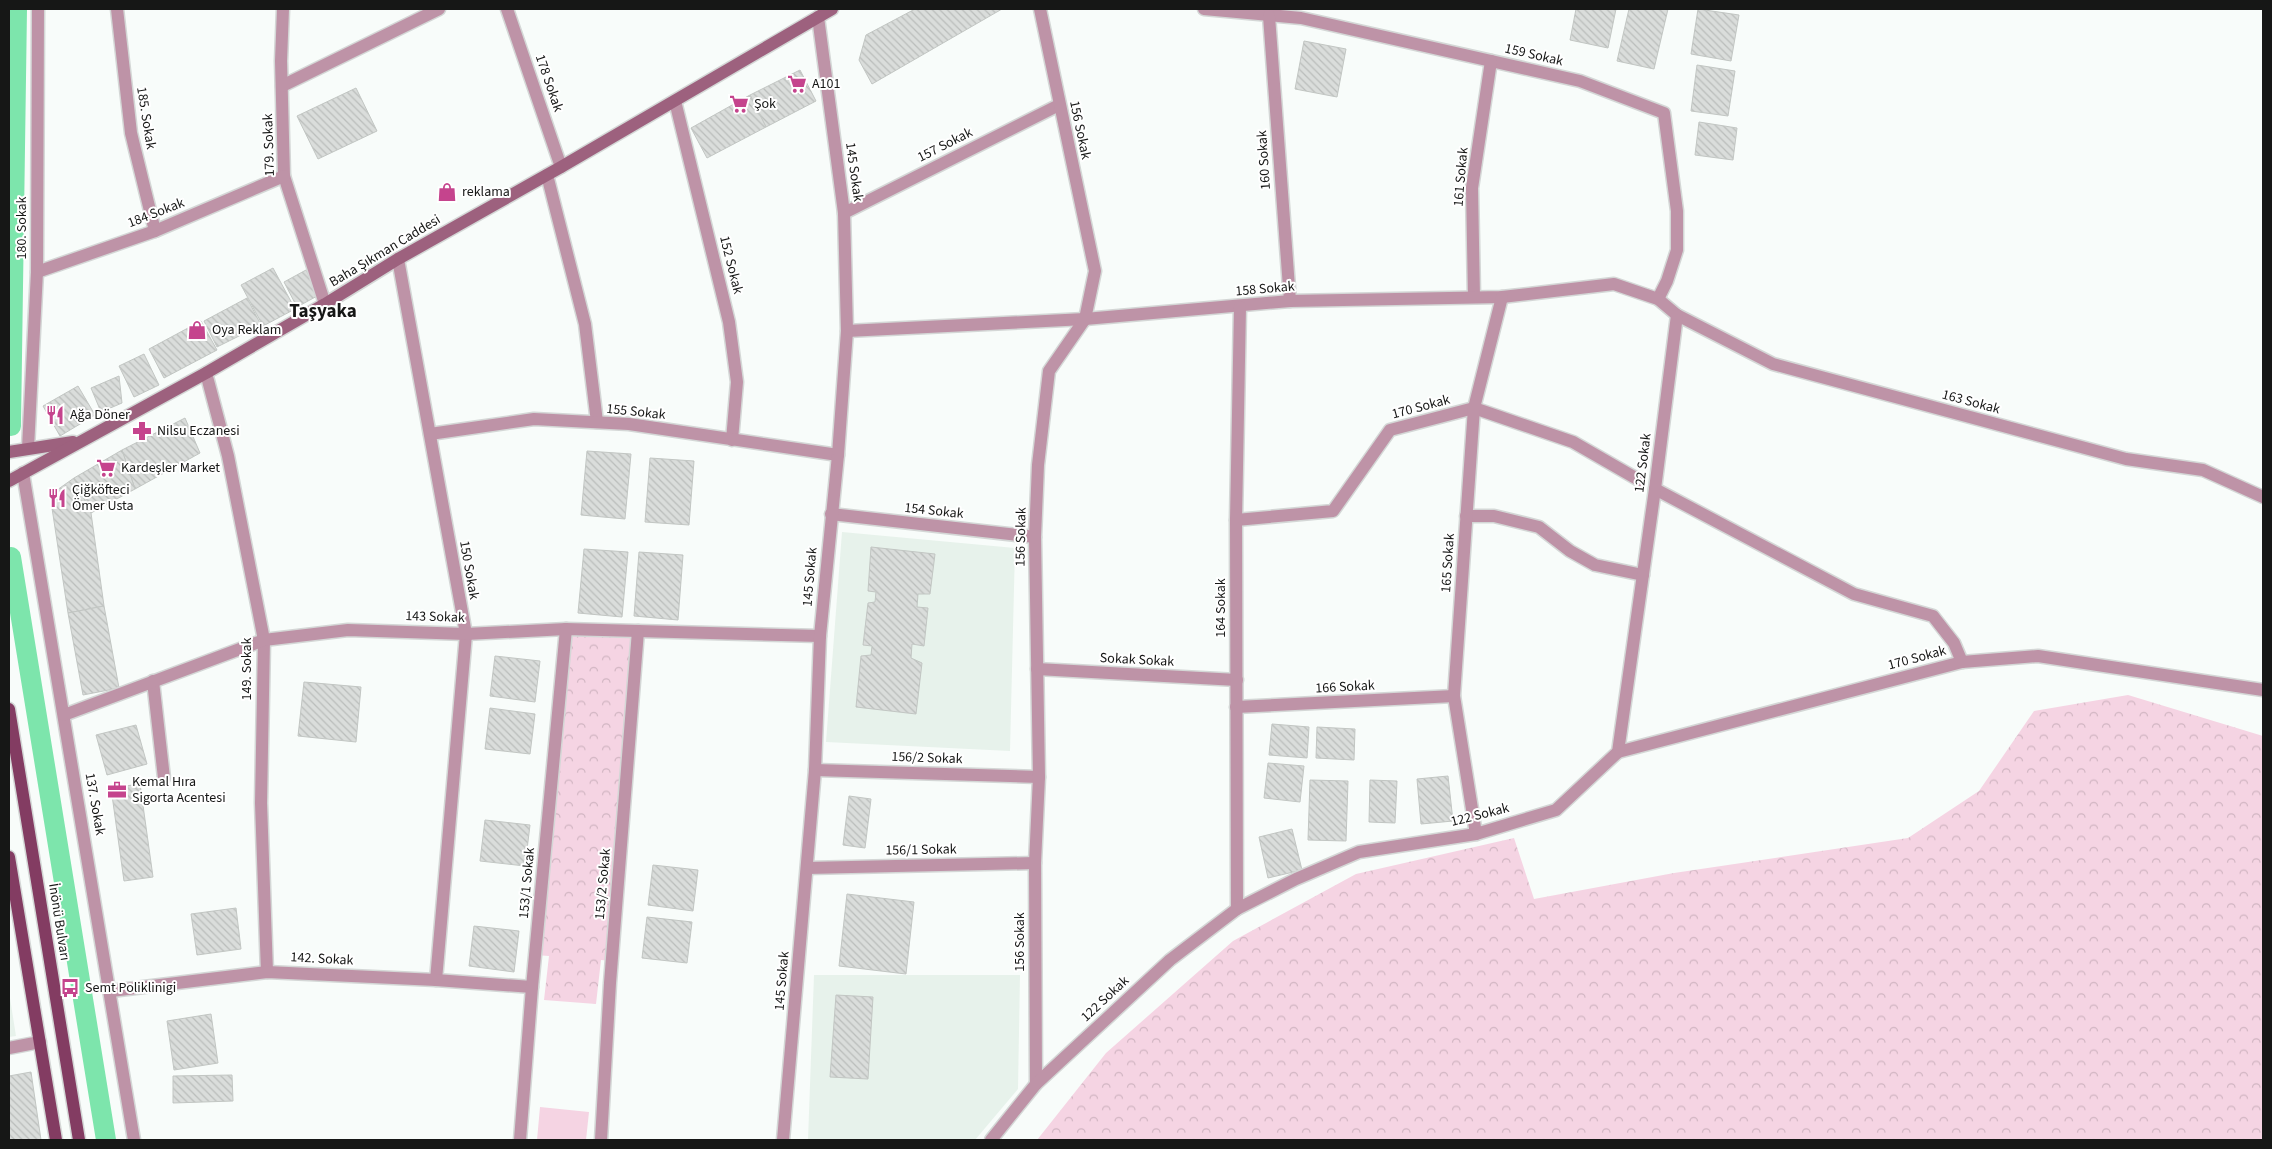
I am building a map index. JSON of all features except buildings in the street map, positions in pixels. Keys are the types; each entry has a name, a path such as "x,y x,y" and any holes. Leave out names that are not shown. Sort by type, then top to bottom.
{"main road":[{"name":"Baha Şıkman Caddesi","path":"9,481 80,440 206,373 398,259 561,167 832,9"},
{"name":"Baha Şıkman Caddesi","path":"9,452 80,440"},
{"name":"İnönü Bulvarı","path":"9,709 79,1140"},
{"path":"9,857 12,895 40,1042 56,1140"}],"street":[{"name":"180. Sokak","path":"28,448 37,272 38,9"},
{"name":"185. Sokak","path":"117,9 131,133 155,231"},
{"name":"179. Sokak","path":"283,9 284,176 325,304"},
{"path":"282,86 440,9"},
{"name":"178 Sokak","path":"508,9 561,167"},
{"name":"156 Sokak","path":"1036,1084 1035,863 1039,777 1035,537 1038,465 1049,371 1085,319 1094,271 1040,9"},
{"name":"159 Sokak","path":"1204,9 1301,18 1580,81 1664,113 1677,211 1677,250 1667,281 1658,299"},
{"name":"160 Sokak","path":"1269,16 1290,301"},
{"name":"145 Sokak","path":"783,1140 815,770 820,636 848,331 844,213 818,17"},
{"name":"161 Sokak","path":"1474,297 1472,188 1491,61"},
{"name":"152 Sokak","path":"675,101 729,322 737,382 732,440"},
{"name":"157 Sokak","path":"844,213 1059,105"},
{"path":"547,175 585,324 597,422"},
{"name":"184 Sokak","path":"37,272 155,231 284,176"},
{"name":"150 Sokak","path":"398,259 466,634 436,980"},
{"name":"158 Sokak","path":"848,331 1085,319 1240,307 1290,301 1502,297 1614,284 1658,299 1677,315"},
{"name":"165 Sokak","path":"1476,834 1454,696 1474,408 1502,297"},
{"name":"164 Sokak","path":"1237,909 1236,520 1240,307"},
{"name":"122 Sokak","path":"991,1140 1036,1084 1170,960 1237,909 1359,852 1476,834 1556,810 1618,752 1644,575 1677,315"},
{"name":"163 Sokak","path":"1677,315 1773,364 2126,459 2203,470 2263,497"},
{"name":"149. Sokak","path":"206,373 228,456 264,640 261,803 267,972"},
{"path":"1474,408 1573,442 1639,480"},
{"name":"170 Sokak","path":"1236,520 1333,511 1390,430 1474,408"},
{"name":"155 Sokak","path":"430,434 534,418 629,424 838,455"},
{"name":"137. Sokak","path":"23,473 111,991 134,1140"},
{"name":"170 Sokak","path":"1618,752 1962,662 1954,643 1933,616 1854,594 1655,489"},
{"name":"154 Sokak","path":"831,514 1035,537"},
{"path":"1466,516 1494,516 1539,527 1570,551 1595,565 1644,575"},
{"name":"143 Sokak","path":"64,715 264,640 348,630 466,634 566,630 820,636"},
{"name":"153/1 Sokak","path":"520,1140 532,987 566,630"},
{"name":"153/2 Sokak","path":"600,1140 610,984 638,631"},
{"path":"1962,662 2038,656 2263,690"},
{"name":"Sokak Sokak","path":"1037,670 1236,680"},
{"path":"153,681 164,778"},
{"name":"166 Sokak","path":"1236,707 1454,696"},
{"name":"156/2 Sokak","path":"815,770 1039,777"},
{"name":"156/1 Sokak","path":"807,868 1035,863"},
{"name":"142. Sokak","path":"111,991 267,972 436,980 532,987"},
{"path":"9,1048 40,1042"}],"shaded area":[{"path":"842,532 1015,548 1010,751 826,742"},
{"path":"814,975 1020,975 1018,1089 975,1140 808,1140"},
{"path":"9,992 16,1036 9,1037"}],"green space":[{"path":"566,629 638,631 612,961 601,960 596,1004 544,1000 549,956 535,955"},
{"path":"2128,695 2263,736 2263,1140 1037,1140 1106,1053 1233,941 1356,874 1514,838 1534,899 1674,873 1908,838 1979,791 2034,711"},
{"path":"540,1107 589,1112 586,1140 537,1140"}],"waterway":[{"path":"11,426 17,9"},
{"path":"11,557 106,1140"}],"place":[{"name":"A101","path":"797,84"},
{"name":"Şok","path":"739,104"},
{"name":"reklama","path":"447,192"},
{"name":"Oya Reklam","path":"197,330"},
{"name":"Ağa Döner","path":"55,415"},
{"name":"Nilsu Eczanesi","path":"142,431"},
{"name":"Kardeşler Market","path":"106,468"},
{"name":"Çiğköfteci Ömer Usta","path":"57,498"},
{"name":"Kemal Hıra Sigorta Acentesi","path":"117,790"},
{"name":"Semt Poliklinigi","path":"70,988"}],"district":[{"name":"Taşyaka","path":"323,311"}]}
